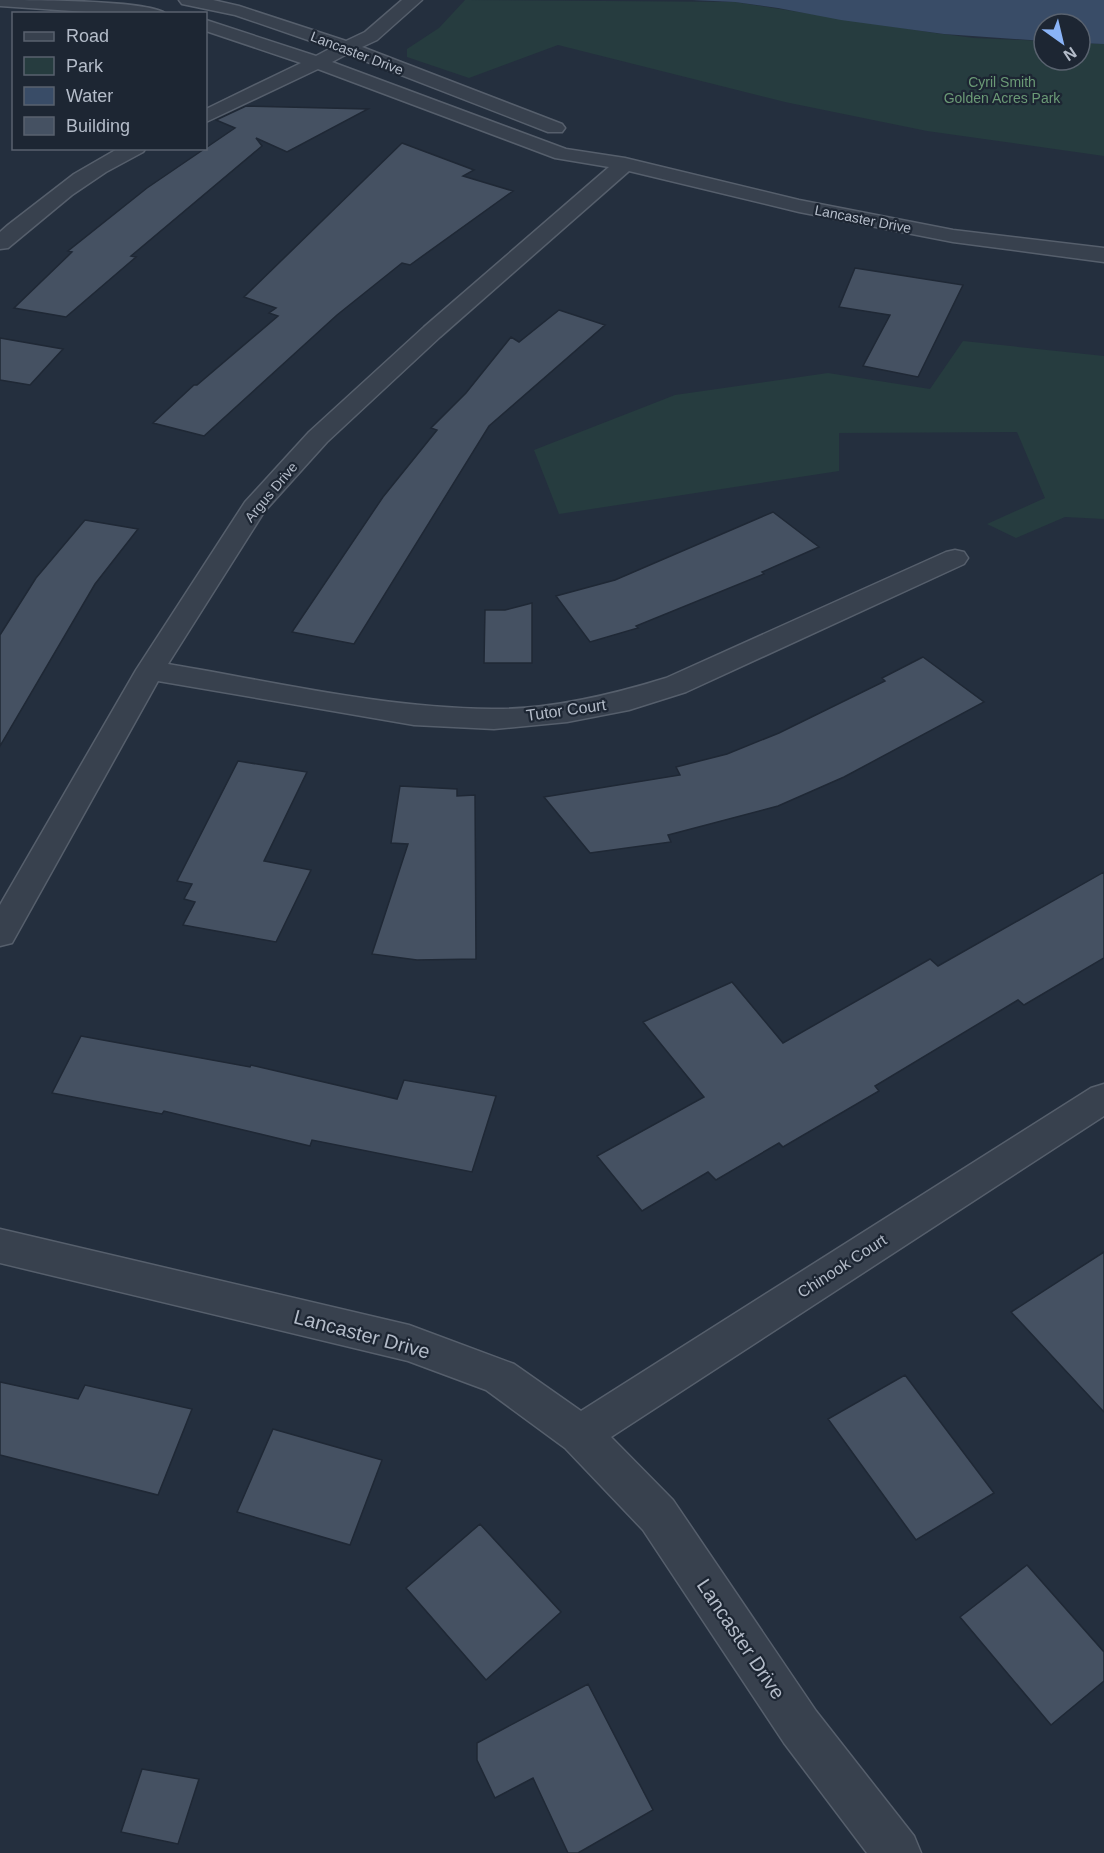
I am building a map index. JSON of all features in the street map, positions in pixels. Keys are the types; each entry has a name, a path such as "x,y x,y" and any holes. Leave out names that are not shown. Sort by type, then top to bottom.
{"street":[{"name":"Lancaster Drive","path":"188,0 239,11 348,48 522,117 567,132"},
{"path":"207,116 371,36 413,0"},
{"path":"0,1 96,6 142,12"},
{"name":"Lancaster Drive","path":"207,25 319,63 495,131 562,154 625,164 799,206 953,236 1104,255"},
{"path":"495,131 522,117"},
{"name":"Lancaster Drive","path":"590,140 625,164"},
{"path":"0,243 68,187 114,158 132,150"},
{"name":"Argus Drive","path":"0,934 150,670 254,508 318,437 432,332 625,164"},
{"name":"Tutor Court","path":"150,670 414,715 494,719 567,712 629,700 676,685 956,558"},
{"name":"Chinook Court","path":"580,1434 1104,1098"},
{"name":"Lancaster Drive","path":"0,1246 409,1343 500,1377 580,1434 658,1515 800,1727 897,1853"}],"green space":[{"name":"Cyril Smith Golden Acres Park","path":"465,0 735,2 935,33 974,38 1032,40 1032,72 1092,72 1092,44 1104,44 1104,156 927,131 785,102 558,45 469,78 407,57 407,49 439,28"},
{"path":"963,341 1104,356 1104,519 1065,517 1016,538 987,524 1045,498 1017,432 839,433 839,471 559,514 534,450 675,395 828,373 930,389"}],"water":[{"path":"692,0 1104,0 1104,44 1092,44 1092,12 1032,12 1032,40 944,34 735,2"}],"building":[{"path":"246,106 368,109 287,152 256,138 262,146 131,256 136,257 66,317 14,308 72,252 68,251 147,188 203,150 207,150 207,147 235,128 216,120"},
{"path":"402,143 474,170 463,176 513,191 410,265 402,263 337,315 204,436 153,423 194,385 197,385 278,316 269,313 276,308 244,297"},
{"path":"855,268 963,285 918,377 863,366 890,315 839,307"},
{"path":"559,310 605,325 489,426 354,644 292,632 383,497 437,430 431,428 466,393 511,337 519,342"},
{"path":"0,338 63,349 30,385 0,380"},
{"path":"773,512 819,547 762,572 764,574 636,626 638,628 590,642 556,596 615,580"},
{"path":"85,520 138,529 95,584 0,746 0,635 36,578"},
{"path":"532,603 532,663 484,663 485,610 505,610"},
{"path":"923,657 984,702 844,777 778,806 668,835 671,842 590,853 544,797 680,775 676,767 727,754 779,733 885,681 882,678"},
{"path":"238,761 307,772 264,861 311,870 276,942 183,925 195,902 184,899 192,884 177,881"},
{"path":"400,786 457,789 457,796 475,795 476,959 417,960 372,954 408,844 391,843"},
{"path":"1104,872 1104,958 1024,1005 1018,1000 875,1086 879,1091 783,1147 779,1143 716,1180 708,1172 642,1211 597,1156 704,1097 643,1022 732,982 783,1043 930,959 938,966"},
{"path":"81,1036 250,1067 251,1065 397,1099 404,1080 496,1096 472,1172 312,1140 310,1146 164,1111 162,1114 52,1093"},
{"path":"1104,1252 1104,1412 1011,1312"},
{"path":"905,1375 994,1493 916,1540 828,1419"},
{"path":"0,1382 78,1399 85,1385 192,1409 158,1495 0,1455"},
{"path":"273,1429 382,1460 350,1545 237,1512"},
{"path":"480,1524 561,1612 486,1680 406,1588"},
{"path":"1027,1565 1104,1652 1104,1681 1051,1725 960,1617"},
{"path":"588,1684 653,1810 578,1853 568,1853 533,1778 495,1798 477,1760 477,1743"},
{"path":"142,1769 199,1779 178,1844 121,1832"}]}
